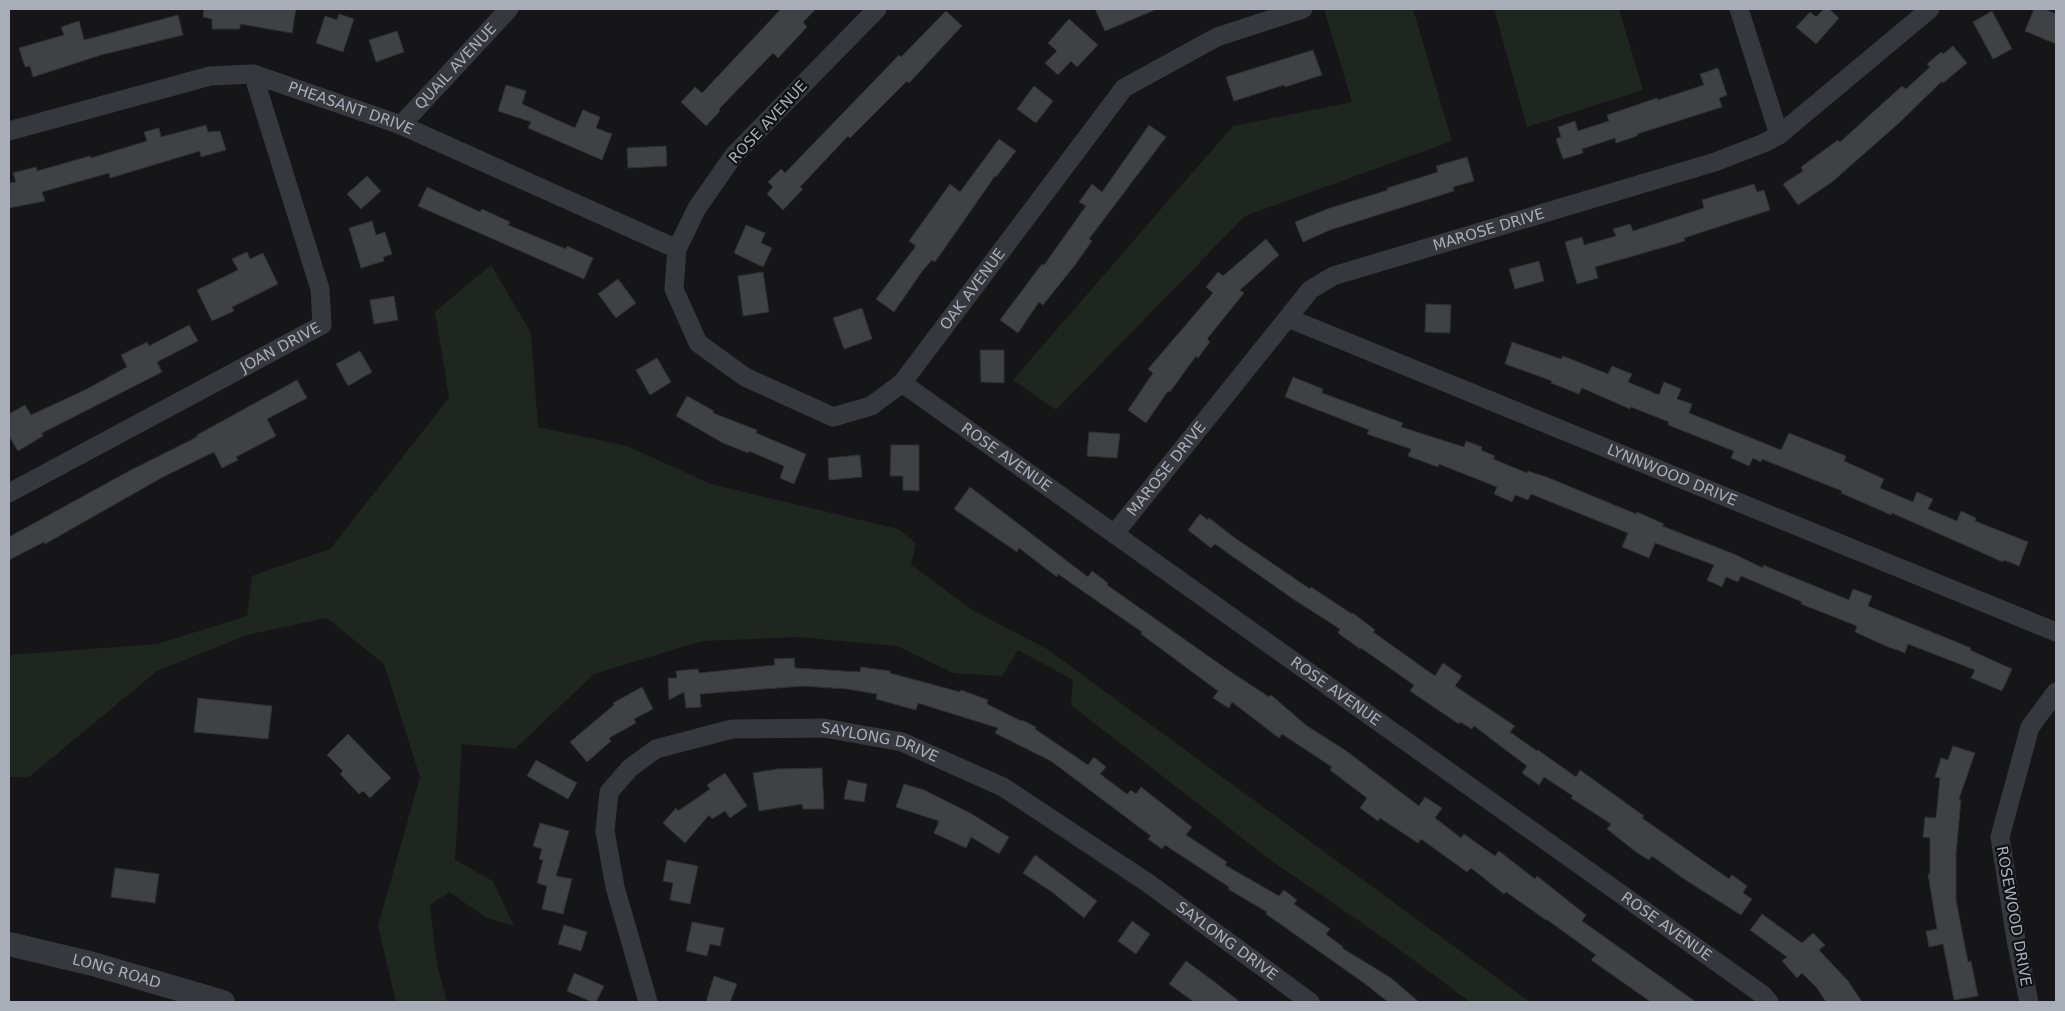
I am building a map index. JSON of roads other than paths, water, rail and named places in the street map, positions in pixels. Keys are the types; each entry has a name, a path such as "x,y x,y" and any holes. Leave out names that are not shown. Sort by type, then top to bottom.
{"street":[{"name":"QUAIL AVENUE","path":"401,125 509,9"},
{"name":"ROSE AVENUE","path":"677,249 697,208 734,155 877,9"},
{"name":"OAK AVENUE","path":"677,249 674,289 698,343 745,377 833,417 870,406 902,383 1124,88 1217,37 1303,9"},
{"path":"1739,9 1779,135"},
{"name":"MAROSE DRIVE","path":"1115,533 1310,290 1333,276 1715,162 1779,135 1930,9"},
{"name":"PHEASANT DRIVE","path":"9,131 210,76 253,74 401,125 677,249"},
{"name":"JOAN DRIVE","path":"9,492 322,324 320,289 253,74"},
{"name":"LYNNWOOD DRIVE","path":"1288,318 2056,632"},
{"name":"ROSE AVENUE","path":"902,383 1115,533 1622,897 1763,995 1769,1002"},
{"name":"ROSEWOOD DRIVE","path":"2029,1002 2016,940 2000,837 2030,727 2056,692"},
{"name":"SAYLONG DRIVE","path":"648,1002 615,887 605,831 609,792 630,768 656,749 732,730 824,728 902,742 1003,786 1148,883 1310,1002"},
{"name":"LONG ROAD","path":"9,944 93,964 223,1002"}]}
